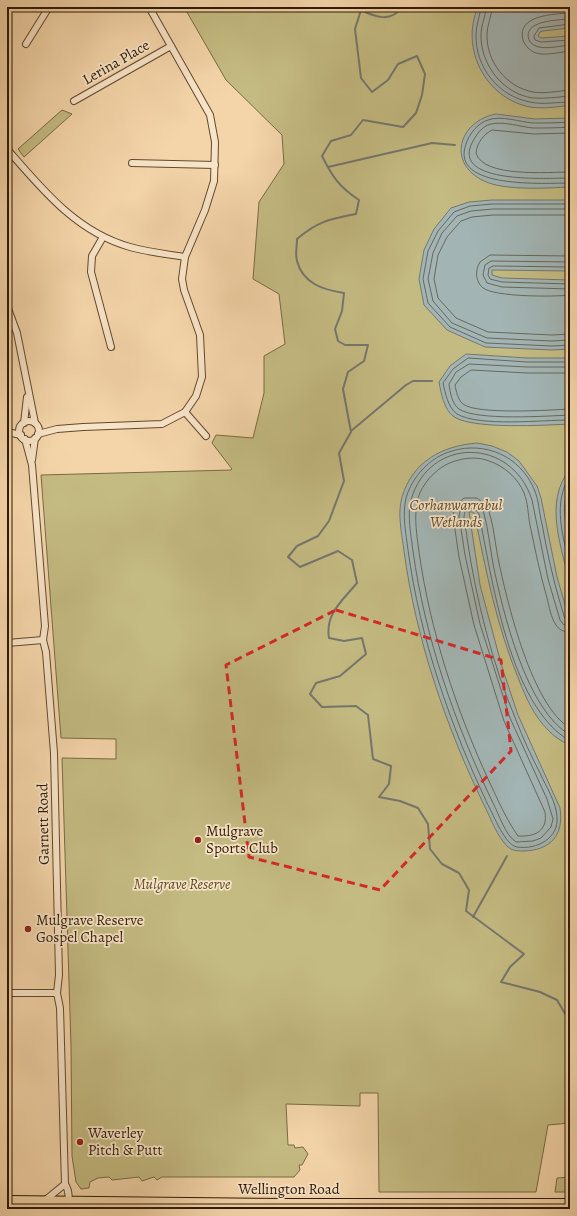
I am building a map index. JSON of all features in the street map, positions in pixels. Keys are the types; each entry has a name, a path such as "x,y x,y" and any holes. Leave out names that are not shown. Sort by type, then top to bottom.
{"highway":[{"name":"Wellington Road","path":"7,1201 43,1202 68,1206 570,1204"}],"street":[{"path":"26,44 49,7"},
{"path":"7,430 29,421 57,429 152,426 172,421 185,412 196,396 202,369 200,335 184,290 182,279 185,257 205,210 214,181 215,142 210,116 149,7"},
{"name":"Lerina Place","path":"74,102 171,46"},
{"path":"7,149 58,206 70,216 103,237 129,247 185,257"},
{"path":"132,163 215,165"},
{"path":"103,237 92,256 91,272 111,347"},
{"path":"7,306 17,333 27,392 36,424 37,436"},
{"path":"23,437 22,424 27,392"},
{"path":"185,412 206,436"},
{"path":"7,430 30,440 57,429"},
{"name":"Garnett Road","path":"32,465 37,436"},
{"name":"Garnett Road","path":"23,437 32,465 45,626 43,640 46,652 54,753 59,975 57,993 60,1008 65,1184 69,1190 68,1206"},
{"path":"7,643 43,640"},
{"path":"7,993 57,993"},
{"path":"43,1202 65,1184"}],"highlighted area":[{"path":"336,610 501,660 511,751 380,890 249,857 226,665"}],"green space":[{"path":"184,7 570,7 570,1123 548,1125 536,1192 379,1192 378,1093 360,1093 360,1106 286,1104 288,1145 294,1145 295,1148 303,1147 308,1154 302,1165 299,1165 300,1170 294,1177 162,1177 157,1180 154,1177 142,1181 139,1177 112,1180 109,1177 98,1178 90,1182 89,1188 81,1189 76,1182 72,1156 71,1046 62,758 116,759 116,739 61,738 41,475 231,470 232,469 212,443 216,435 253,438 264,393 264,356 285,344 279,294 253,279 259,202 284,164 282,135 226,80"},
{"path":"62,110 72,114 24,157 18,149"},
{"path":"570,1177 570,1192 555,1192 557,1178"}],"water":[{"path":"478,7 570,7 570,28 543,31 540,32 538,36 541,38 570,36 570,105 545,108 530,107 514,102 500,93 489,82 480,69 472,39 473,23"},
{"path":"496,114 535,119 570,118 570,187 514,188 484,181 472,173 465,164 461,154 462,143 466,134 473,125 483,118"},
{"path":"492,200 570,200 570,271 492,270 492,275 502,278 570,280 570,349 552,350 485,347 447,330 424,305 419,279 424,250 434,229 451,208 469,202"},
{"path":"466,354 527,358 570,358 570,424 527,426 491,425 462,420 453,416 445,405 439,382 450,366"},
{"path":"477,443 492,446 507,452 519,461 537,486 541,498 557,577 570,622 570,746 558,739 543,725 525,693 511,660 498,620 475,516 473,512 469,512 480,585 502,667 518,715 560,808 560,826 554,839 542,848 533,850 524,851 511,849 503,842 492,822 458,746 434,682 416,617 409,584 401,531 400,510 402,497 413,474 421,465 441,452 464,445"},
{"path":"570,469 570,585 559,541 556,511 557,496 562,482"}],"waterway":[{"path":"402,7 398,12 388,17 372,15 361,10 355,29 361,78 372,92 388,80 398,64 417,56 425,74 422,95 416,113 403,127 363,120 351,135 331,141 322,156 341,186 359,200 356,214 339,217 318,224 297,239 296,259 304,275 322,288 344,293 342,311 335,329 338,341 345,345 368,345 364,361 348,372 343,389 351,432 339,453 344,481 329,521 318,536 297,546 288,557 300,567 338,551 352,560 357,583 340,602 332,615 328,629 329,638 344,641 362,638 366,654 340,676 316,683 310,694 322,707 356,706 368,715 373,759 391,766 389,784 379,797 400,801 418,808 428,824 430,849 442,864 459,873 469,890 466,911 524,954 510,967 501,982 540,992 557,1000 570,1022"},
{"path":"328,167 432,143 455,145"},
{"path":"351,431 406,385 413,381 432,381"},
{"path":"473,917 507,856"}],"place":[{"name":"Mulgrave Sports Club","path":"198,840"},
{"name":"Mulgrave Reserve Gospel Chapel","path":"28,929"},
{"name":"Waverley Pitch & Putt","path":"80,1142"}],"park label":[{"name":"Corhanwarrabul Wetlands","path":"456,514"},
{"name":"Mulgrave Reserve","path":"182,884"}]}
